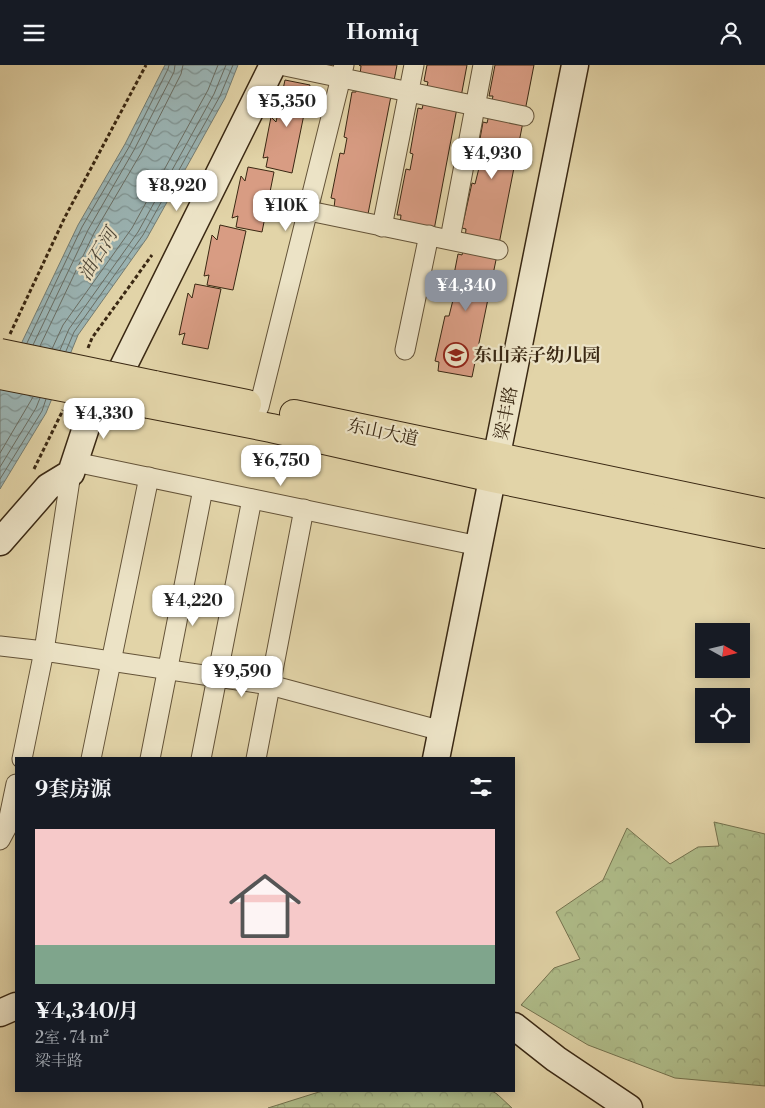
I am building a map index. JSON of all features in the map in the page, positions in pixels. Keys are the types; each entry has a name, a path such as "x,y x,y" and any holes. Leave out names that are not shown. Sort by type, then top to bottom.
{"main road":[{"name":"东山大道","path":"0,361 118,377 152,395 271,428 765,513"},
{"name":"东山大道","path":"0,361 97,394 152,395 259,407 765,534"}],"street":[{"path":"118,377 273,65"},
{"path":"280,65 343,72 409,92 524,116"},
{"path":"382,227 414,65"},
{"path":"450,239 483,65"},
{"name":"梁丰路","path":"436,757 575,65"},
{"path":"259,407 343,72"},
{"path":"309,211 498,250"},
{"path":"405,350 429,235"},
{"path":"22,757 44,651 73,467 97,394"},
{"path":"0,541 48,487 73,467 149,477 479,546"},
{"path":"91,757 149,477"},
{"path":"150,757 203,489"},
{"path":"201,757 252,499"},
{"path":"256,757 304,509"},
{"path":"0,646 270,685 442,731"},
{"path":"6,831 15,789"},
{"path":"0,1013 15,1006"},
{"path":"515,1027 556,1059 629,1108"}],"path":[{"path":"0,361 65,217 146,65"},
{"path":"84,356 92,338 155,252"},
{"path":"29,477 60,419 67,401"}],"green space":[{"path":"714,822 765,834 765,1086 675,1078 588,1045 521,1005 554,968 580,959 556,912 603,880 627,828 670,864 698,847 719,846"},
{"path":"319,1092 494,1092 512,1108 268,1108"}],"water":[{"name":"油石河","path":"165,65 238,65 225,98 147,238 78,335 46,413 0,489 0,388 78,225 125,144"}],"building":[{"path":"359,65 397,65 394,81 360,75 361,66"},
{"path":"427,65 467,65 461,97 426,91 428,82 424,81"},
{"path":"495,65 534,65 525,111 491,105 493,96 489,96"},
{"path":"285,80 310,85 292,173 266,167 268,157 263,158 271,117 276,122"},
{"path":"358,85 392,91 368,214 334,208 335,199 331,198 340,153 344,154 347,138 344,137 352,92 356,92"},
{"path":"424,101 457,108 434,230 400,224 401,215 397,215 406,169 410,170 413,154 410,153 418,108 422,109"},
{"path":"489,115 523,122 499,244 465,239 466,229 462,228 472,183 475,184 479,168 475,167 483,122 487,123"},
{"path":"248,167 274,172 262,232 236,227 238,216 232,218 241,176 245,181"},
{"path":"220,225 246,231 233,290 207,285 209,275 204,276 212,235 217,240"},
{"path":"464,247 497,255 472,377 438,371 439,362 435,361 445,316 449,316 453,300 449,300 458,254 462,255"},
{"path":"195,284 221,289 208,349 182,344 185,333 179,335 188,293 192,298"}],"place":[{"name":"东山亲子幼儿园","path":"456,355"}]}
